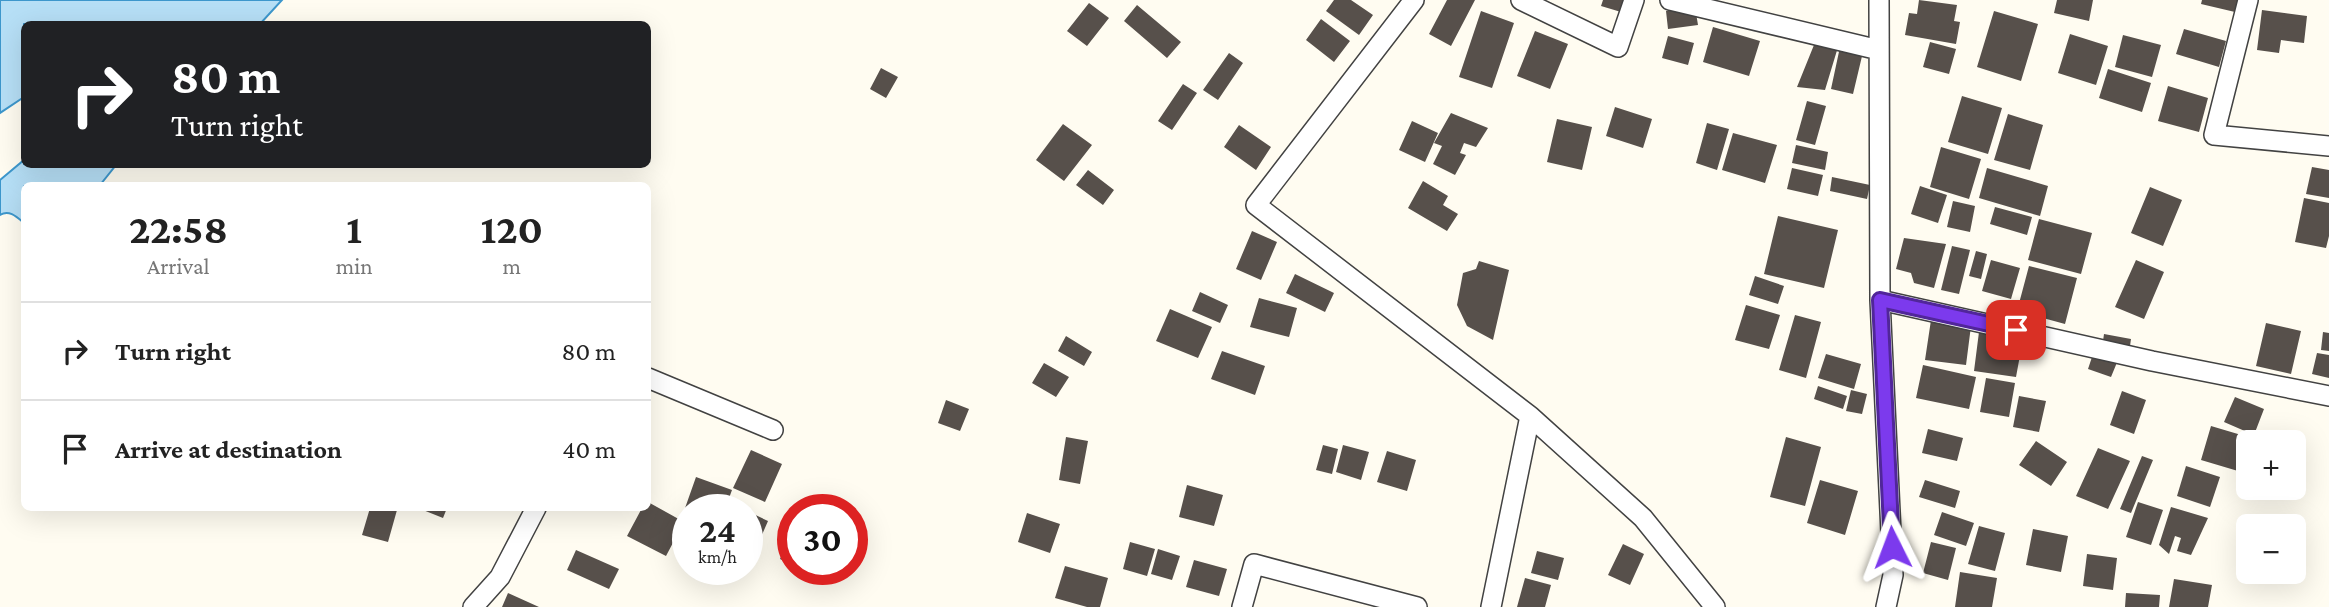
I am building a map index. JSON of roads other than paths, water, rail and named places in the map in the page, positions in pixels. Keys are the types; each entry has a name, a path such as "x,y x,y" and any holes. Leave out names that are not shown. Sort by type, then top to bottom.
{"street":[{"path":"1414,0 1256,205 1530,416 1643,519 1716,607"},
{"path":"1521,0 1618,47 1634,0"},
{"path":"1670,0 1880,50"},
{"path":"1879,0 1880,300 1893,575 1886,607"},
{"path":"2248,0 2214,135 2329,146"},
{"path":"1880,300 2152,361 2329,397"},
{"path":"651,380 773,430"},
{"path":"1490,607 1530,416"},
{"path":"473,607 500,578 534,511"},
{"path":"1242,607 1254,564 1417,607"}],"water":[{"path":"0,0 282,0 263,21 21,21 21,99 0,113"},
{"path":"21,162 21,168 114,168 102,182 21,182 21,220 10,213 0,215 0,180"}]}
